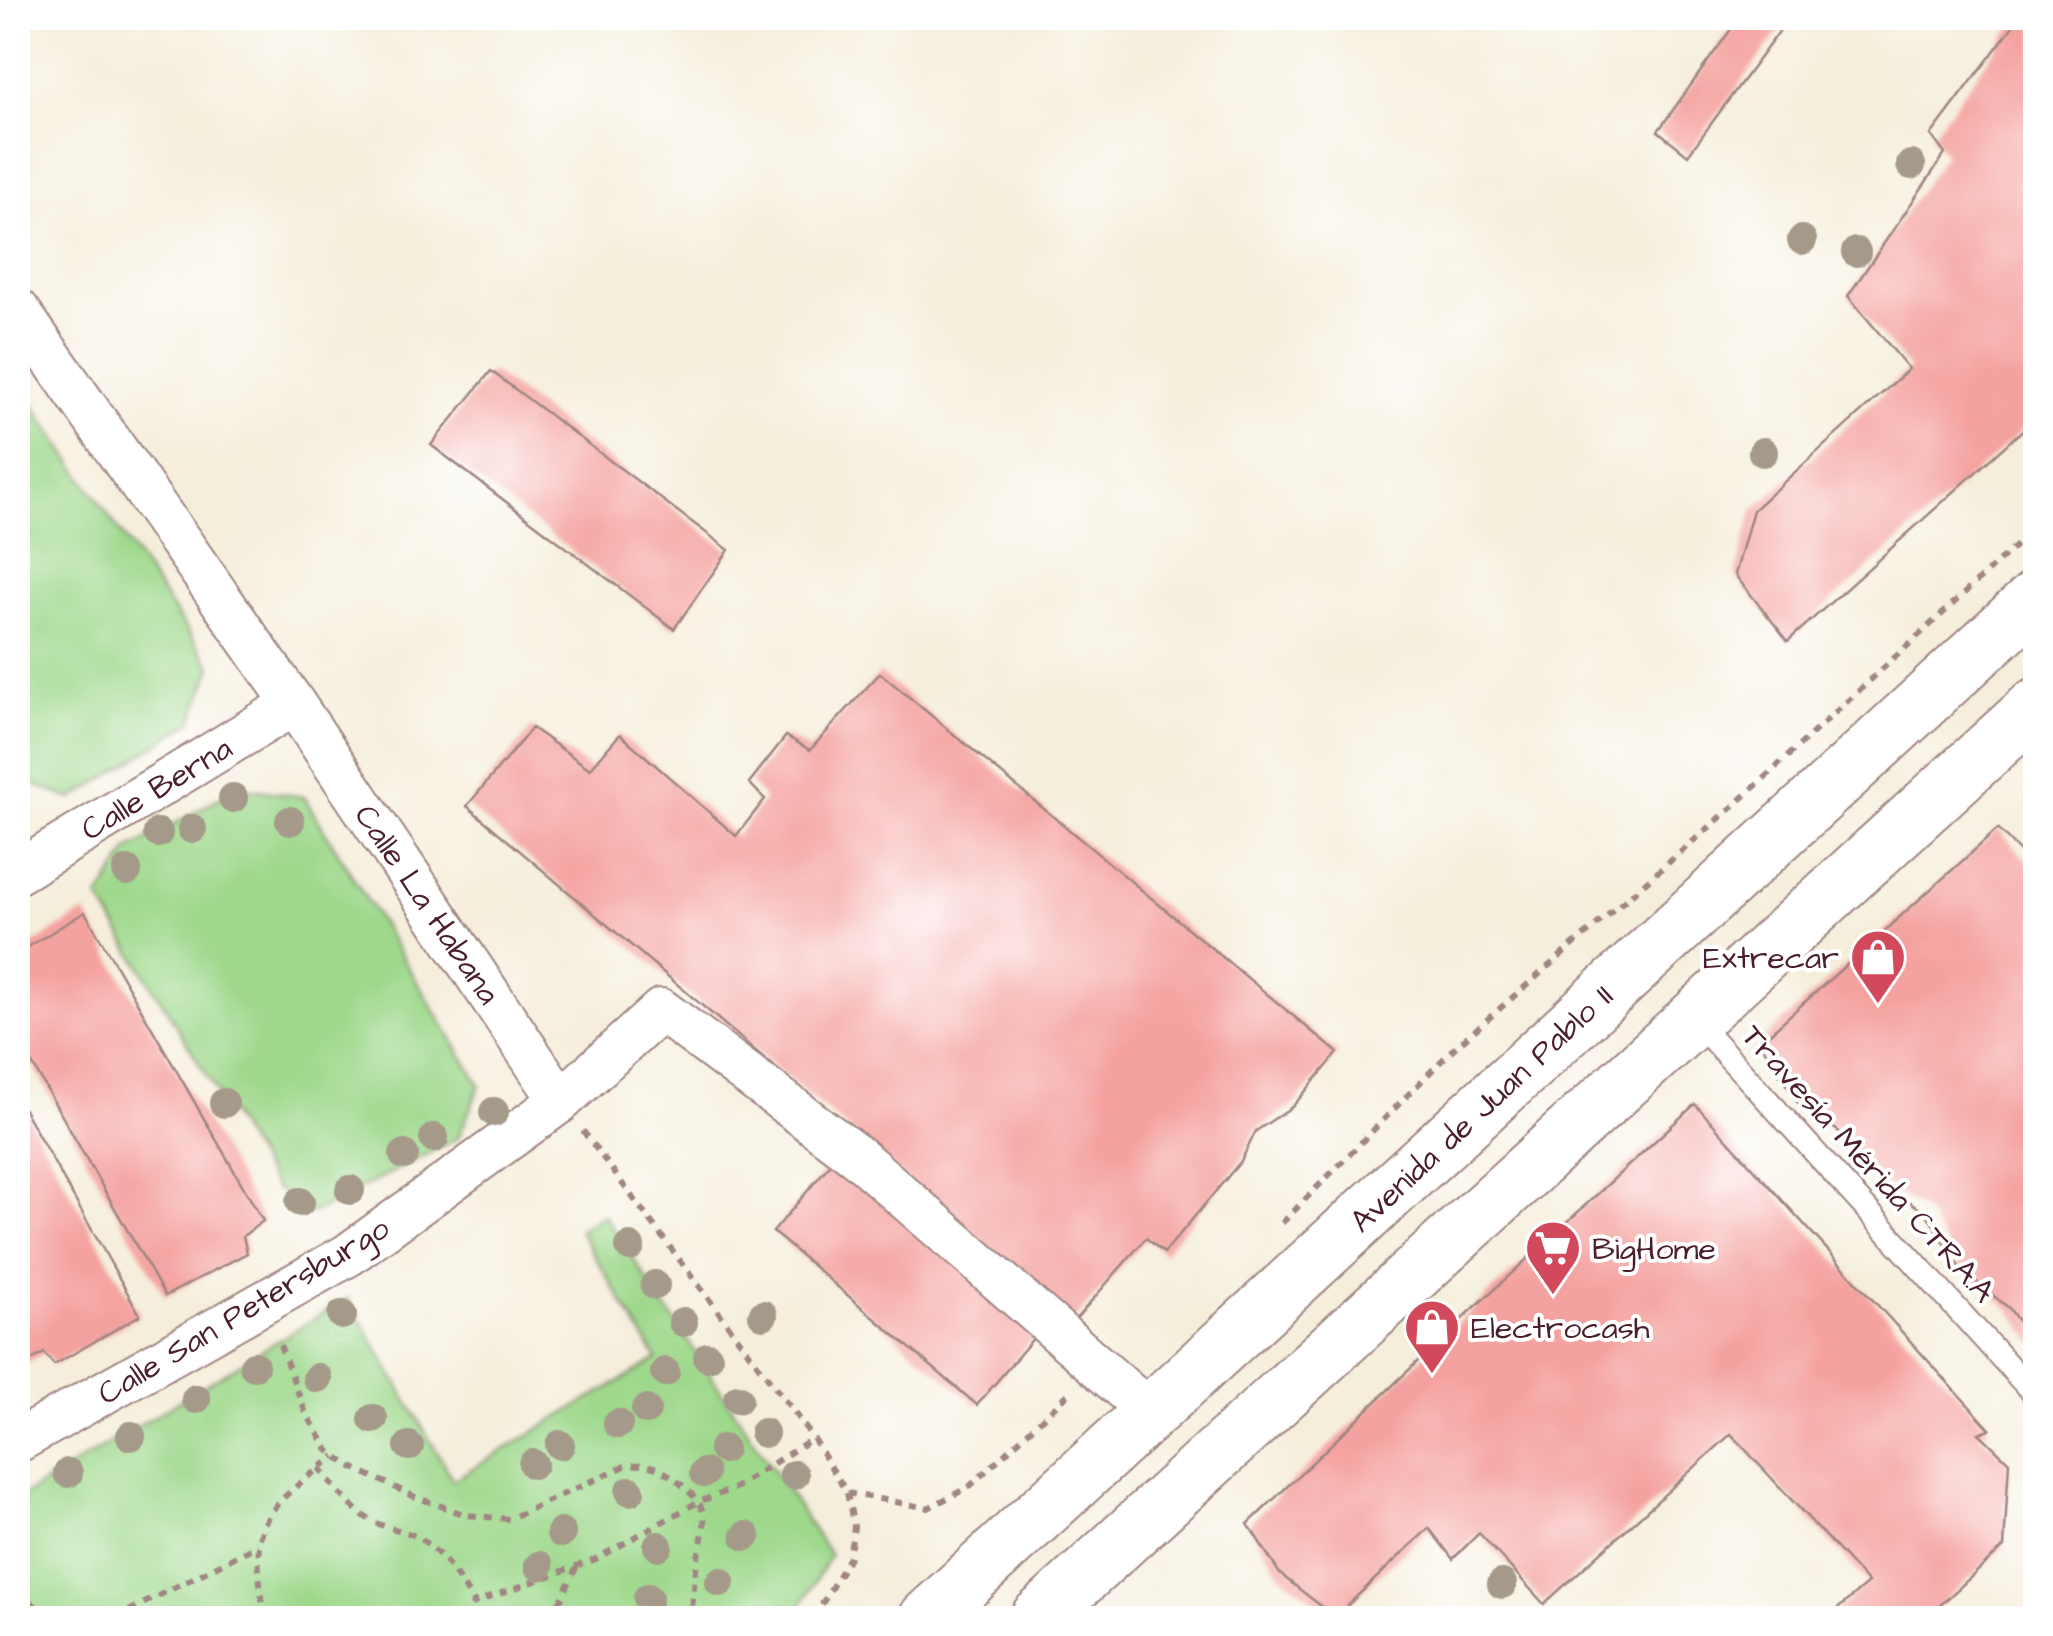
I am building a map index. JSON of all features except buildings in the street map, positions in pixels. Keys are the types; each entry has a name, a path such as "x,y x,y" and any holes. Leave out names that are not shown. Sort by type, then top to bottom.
{"highway":[{"name":"Avenida de Juan Pablo II","path":"928,1618 1135,1400 2036,598"},
{"path":"1038,1618 2036,706"}],"street":[{"name":"Calle La Habana","path":"18,310 294,704 561,1101"},
{"name":"Calle Berna","path":"18,872 294,704"},
{"name":"Calle San Petersburgo","path":"18,1441 348,1254 561,1101 661,1010 858,1157 1135,1400"}],"lane":[{"name":"Travesía Mérida CTRA.A","path":"1694,1019 2036,1396"}],"path":[{"path":"1278,1228 1453,1048 1735,805 2036,527"},
{"path":"561,1101 812,1438 847,1493 854,1527 849,1557 814,1618"},
{"path":"280,1345 304,1411 328,1450 413,1496 488,1519 508,1519 528,1513 602,1475 643,1462 666,1472 705,1513 691,1618"},
{"path":"847,1493 928,1508 969,1487 1074,1388 1135,1400"},
{"path":"460,1618 474,1602 596,1559 698,1502 733,1490 812,1438"},
{"path":"265,1618 258,1545 263,1523 280,1498 335,1456"},
{"path":"318,1468 372,1522 416,1536 433,1550 474,1602"},
{"path":"114,1618 258,1545"},
{"path":"552,1618 577,1566"},
{"path":"18,1592 50,1618"}],"green space":[{"path":"18,383 212,667 192,722 72,799 29,783 18,764"},
{"path":"238,787 304,797 480,1085 458,1138 313,1213 275,1188 99,898 129,850"},
{"path":"604,1215 830,1555 794,1618 18,1618 18,1499 348,1298 453,1480 657,1359 579,1230"}],"place":[{"name":"Extrecar","path":"1878,1006"},
{"name":"BigHome","path":"1553,1297"},
{"name":"Electrocash","path":"1432,1376"}]}
